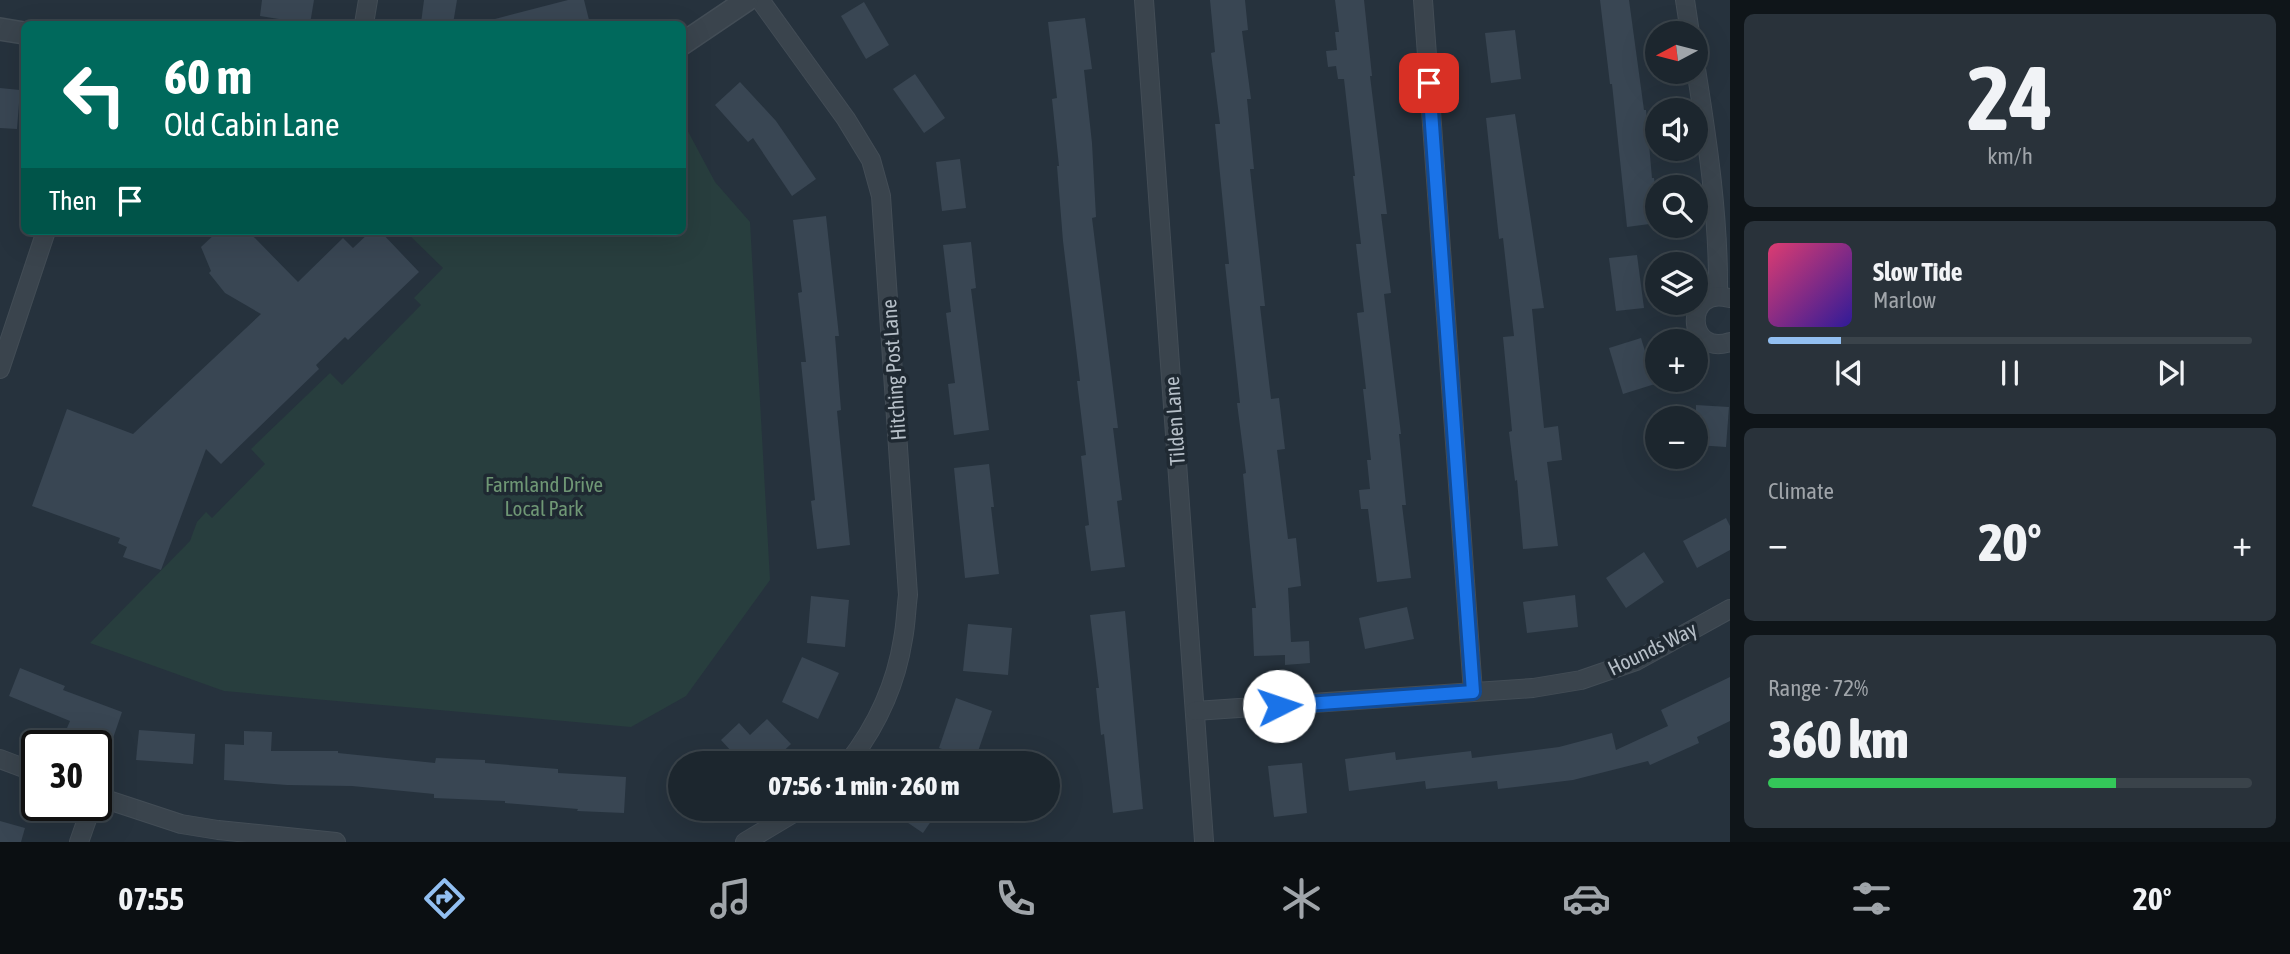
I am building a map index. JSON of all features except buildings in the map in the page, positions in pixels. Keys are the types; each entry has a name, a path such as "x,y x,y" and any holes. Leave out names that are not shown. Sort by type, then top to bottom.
{"street":[{"path":"364,21 368,0"},
{"path":"686,41 747,0"},
{"name":"Hitching Post Lane","path":"760,0 846,119 872,160 881,196 908,595 903,641 888,692 857,751"},
{"name":"Tilden Lane","path":"1144,0 1204,842"},
{"path":"1423,0 1473,692"},
{"path":"1685,0 1688,21"},
{"path":"0,29 21,32"},
{"path":"1698,84 1710,158 1718,262 1724,297 1703,301 1698,308 1695,325 1698,333 1711,343 1720,345 1730,342"},
{"path":"0,369 46,235"},
{"name":"Hounds Way","path":"1195,711 1533,688 1581,680 1636,661 1730,608"},
{"path":"0,760 21,767"},
{"path":"112,801 181,824 336,842"},
{"path":"79,842 86,821"},
{"path":"745,842 780,821"}],"green space":[{"name":"Farmland Drive Local Park","path":"686,128 715,182 750,222 770,580 686,696 631,727 224,691 90,643 190,541 197,522 206,512 212,518 265,464 251,449 330,373 342,385 421,305 414,298 443,268 409,235 686,235"}],"route":[{"path":"1279,706 1473,692 1429,83"}]}
